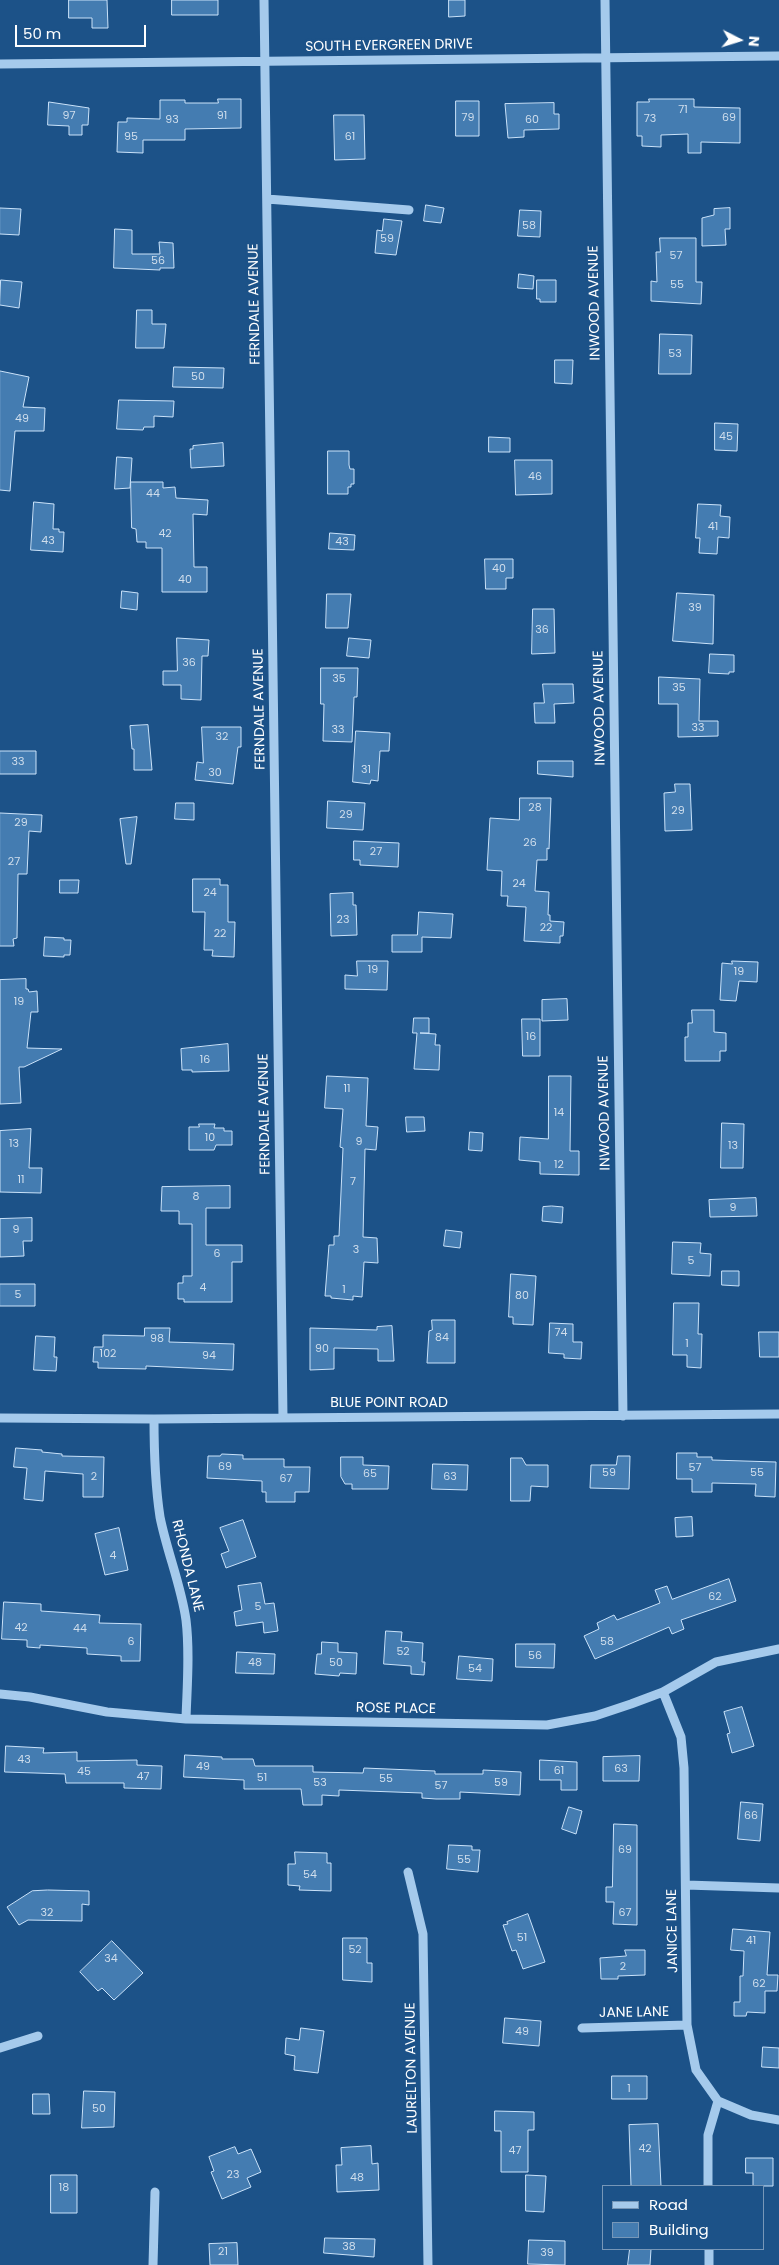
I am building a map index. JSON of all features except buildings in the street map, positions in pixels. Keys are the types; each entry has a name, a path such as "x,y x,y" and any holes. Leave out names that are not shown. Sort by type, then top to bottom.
{"street":[{"name":"FERNDALE AVENUE","path":"264,0 283,1417"},
{"name":"INWOOD AVENUE","path":"605,0 623,1416"},
{"name":"SOUTH EVERGREEN DRIVE","path":"0,64 779,56"},
{"path":"267,199 409,210"},
{"name":"BLUE POINT ROAD","path":"0,1418 154,1419 779,1414"},
{"name":"RHONDA LANE","path":"154,1419 154,1475 161,1519 176,1571 186,1621 188,1667 186,1719"},
{"name":"ROSE PLACE","path":"0,1694 30,1697 107,1712 186,1719 547,1725 594,1716 664,1692 716,1662 779,1649"},
{"name":"JANICE LANE","path":"664,1692 681,1737 684,1768 686,2025 696,2070 718,2101"},
{"name":"LAURELTON AVENUE","path":"408,1872 423,1934 428,2265"},
{"path":"686,1885 779,1888"},
{"name":"JANE LANE","path":"582,2028 686,2025"},
{"path":"0,2048 38,2036"},
{"path":"708,2185 708,2135 718,2101 751,2115 779,2120"},
{"path":"153,2265 155,2192"},
{"path":"709,2250 709,2265"}]}
